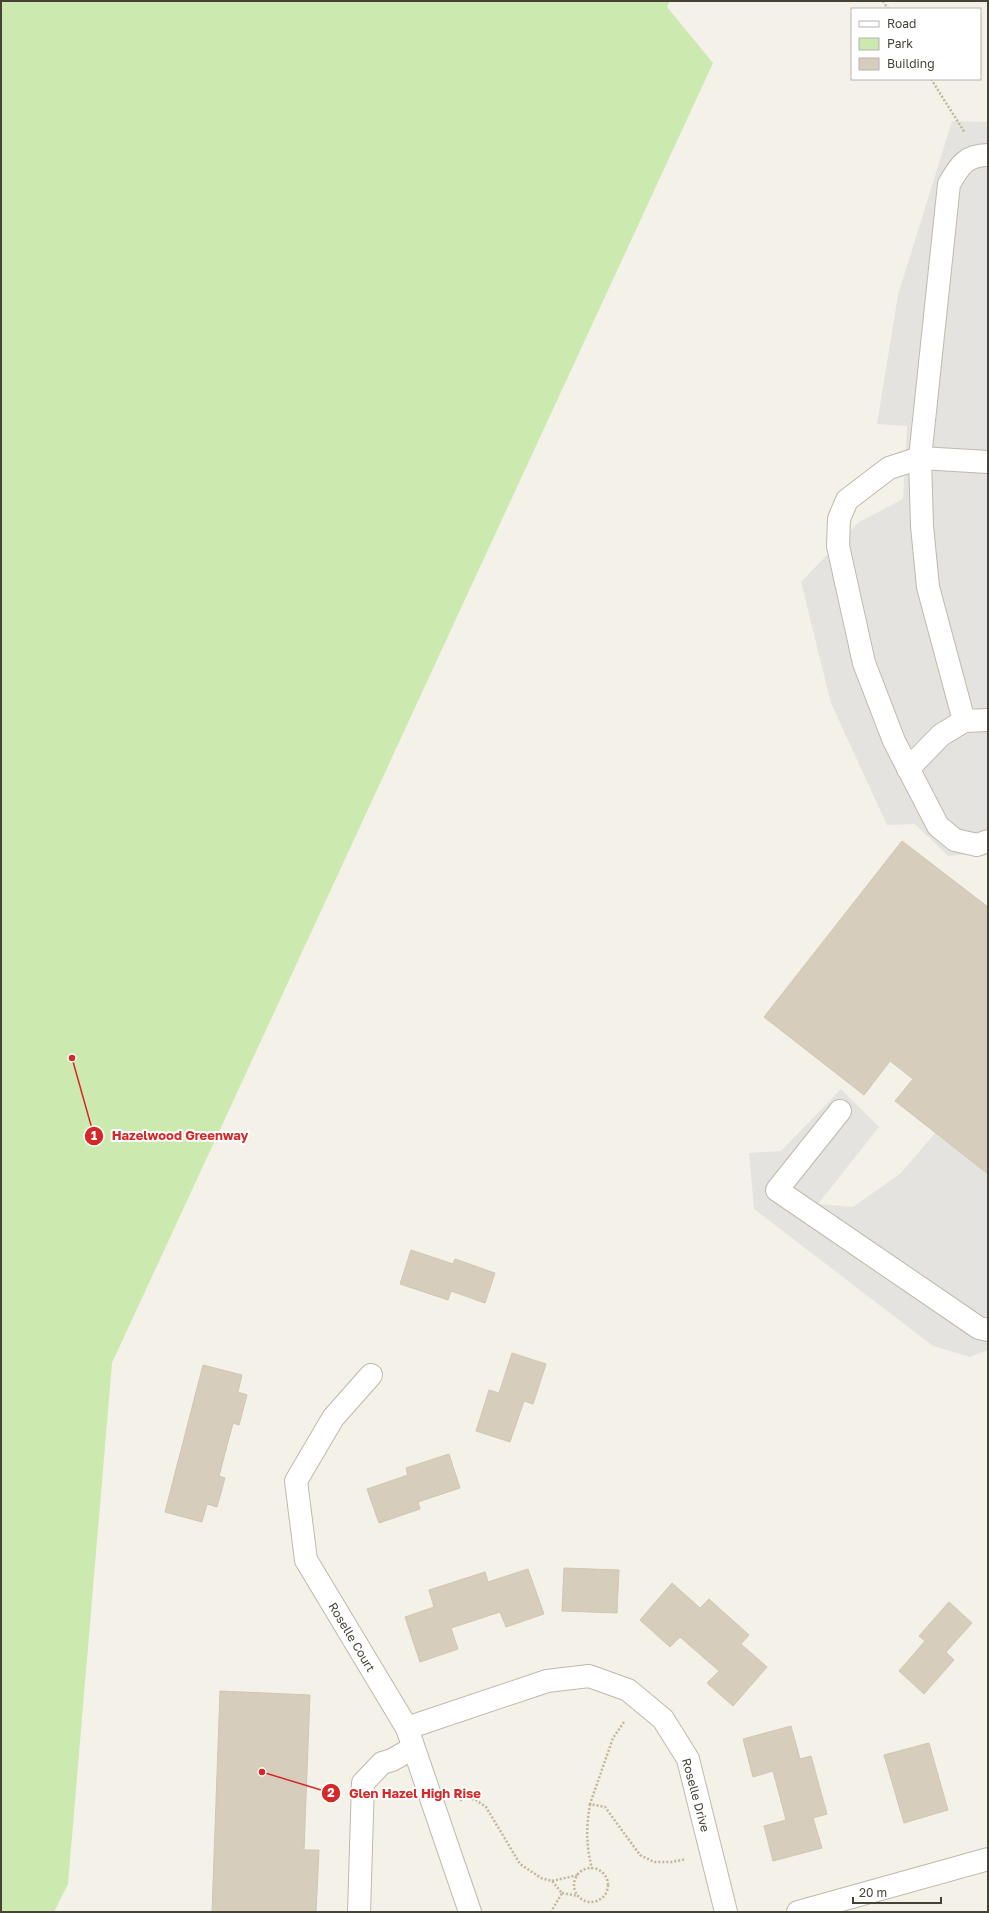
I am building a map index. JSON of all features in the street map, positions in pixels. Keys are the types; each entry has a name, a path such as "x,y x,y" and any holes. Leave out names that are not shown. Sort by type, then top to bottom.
{"street":[{"path":"964,721 928,588 922,526 920,458 949,184 960,165 983,155"},
{"path":"988,462 920,458 889,468 847,500 838,519 838,546 864,663 894,741 938,826 955,840 977,845 988,841"},
{"path":"908,769 941,735 964,721 988,720"},
{"path":"840,1111 777,1190 979,1328 988,1330"},
{"name":"Roselle Court","path":"371,1374 333,1418 296,1481 306,1560 410,1738 470,1912"},
{"name":"Roselle Drive","path":"359,1912 364,1783 382,1763 392,1760 410,1738 547,1681 589,1676 628,1690 663,1720 688,1759 726,1912"},
{"path":"798,1912 988,1859"}],"path":[{"path":"932,80 983,155"},
{"path":"592,1869 587,1847 586,1829 590,1804 613,1738 628,1716"},
{"path":"456,1802 467,1798 476,1800 486,1807 520,1864 541,1878 552,1881 578,1875"},
{"path":"590,1804 605,1807 640,1855 654,1862 672,1862 693,1857"},
{"path":"592,1869 602,1872 608,1888 603,1898 592,1902 582,1900 578,1896 574,1885 578,1875 582,1871 592,1869"},
{"path":"552,1881 562,1893 578,1896"},
{"path":"551,1912 562,1893"}],"green space":[{"path":"1,1 670,1 667,7 713,63 112,1363 68,1884 54,1912 1,1912"}],"shaded area":[{"path":"952,121 988,122 988,852 948,856 915,824 887,825 831,703 801,582 859,522 903,499 907,426 877,424 898,295"},
{"path":"841,1089 879,1127 818,1204 853,1207 901,1173 935,1133 988,1174 988,1350 970,1357 933,1346 754,1209 749,1153 781,1151"}],"building":[{"path":"902,841 988,907 988,1174 895,1101 913,1079 890,1061 864,1095 764,1017"},
{"path":"411,1250 453,1264 455,1259 495,1273 485,1303 451,1291 448,1300 400,1284"},
{"path":"512,1353 546,1364 533,1404 524,1401 510,1442 476,1431 489,1390 499,1393"},
{"path":"203,1365 242,1375 238,1392 247,1395 239,1425 233,1423 219,1476 225,1478 217,1507 207,1504 202,1522 165,1512"},
{"path":"449,1454 460,1488 418,1502 420,1509 379,1523 367,1489 408,1475 406,1468"},
{"path":"564,1568 619,1570 617,1613 562,1611"},
{"path":"528,1569 544,1614 506,1627 500,1612 451,1628 458,1649 420,1662 405,1617 434,1607 429,1590 485,1572 488,1582"},
{"path":"672,1583 700,1608 709,1599 749,1635 741,1644 767,1667 733,1706 707,1683 719,1671 680,1637 670,1647 640,1620"},
{"path":"949,1602 972,1623 946,1652 954,1660 924,1694 899,1671 925,1641 919,1636"},
{"path":"220,1691 310,1695 304,1850 319,1850 316,1912 212,1912"},
{"path":"791,1726 800,1759 811,1756 827,1814 813,1818 822,1848 773,1861 764,1826 786,1820 773,1771 753,1777 743,1739"},
{"path":"929,1743 948,1810 904,1823 884,1755"}],"place":[{"name":"Hazelwood Greenway","path":"72,1058"},
{"name":"Glen Hazel High Rise","path":"262,1772"}]}
